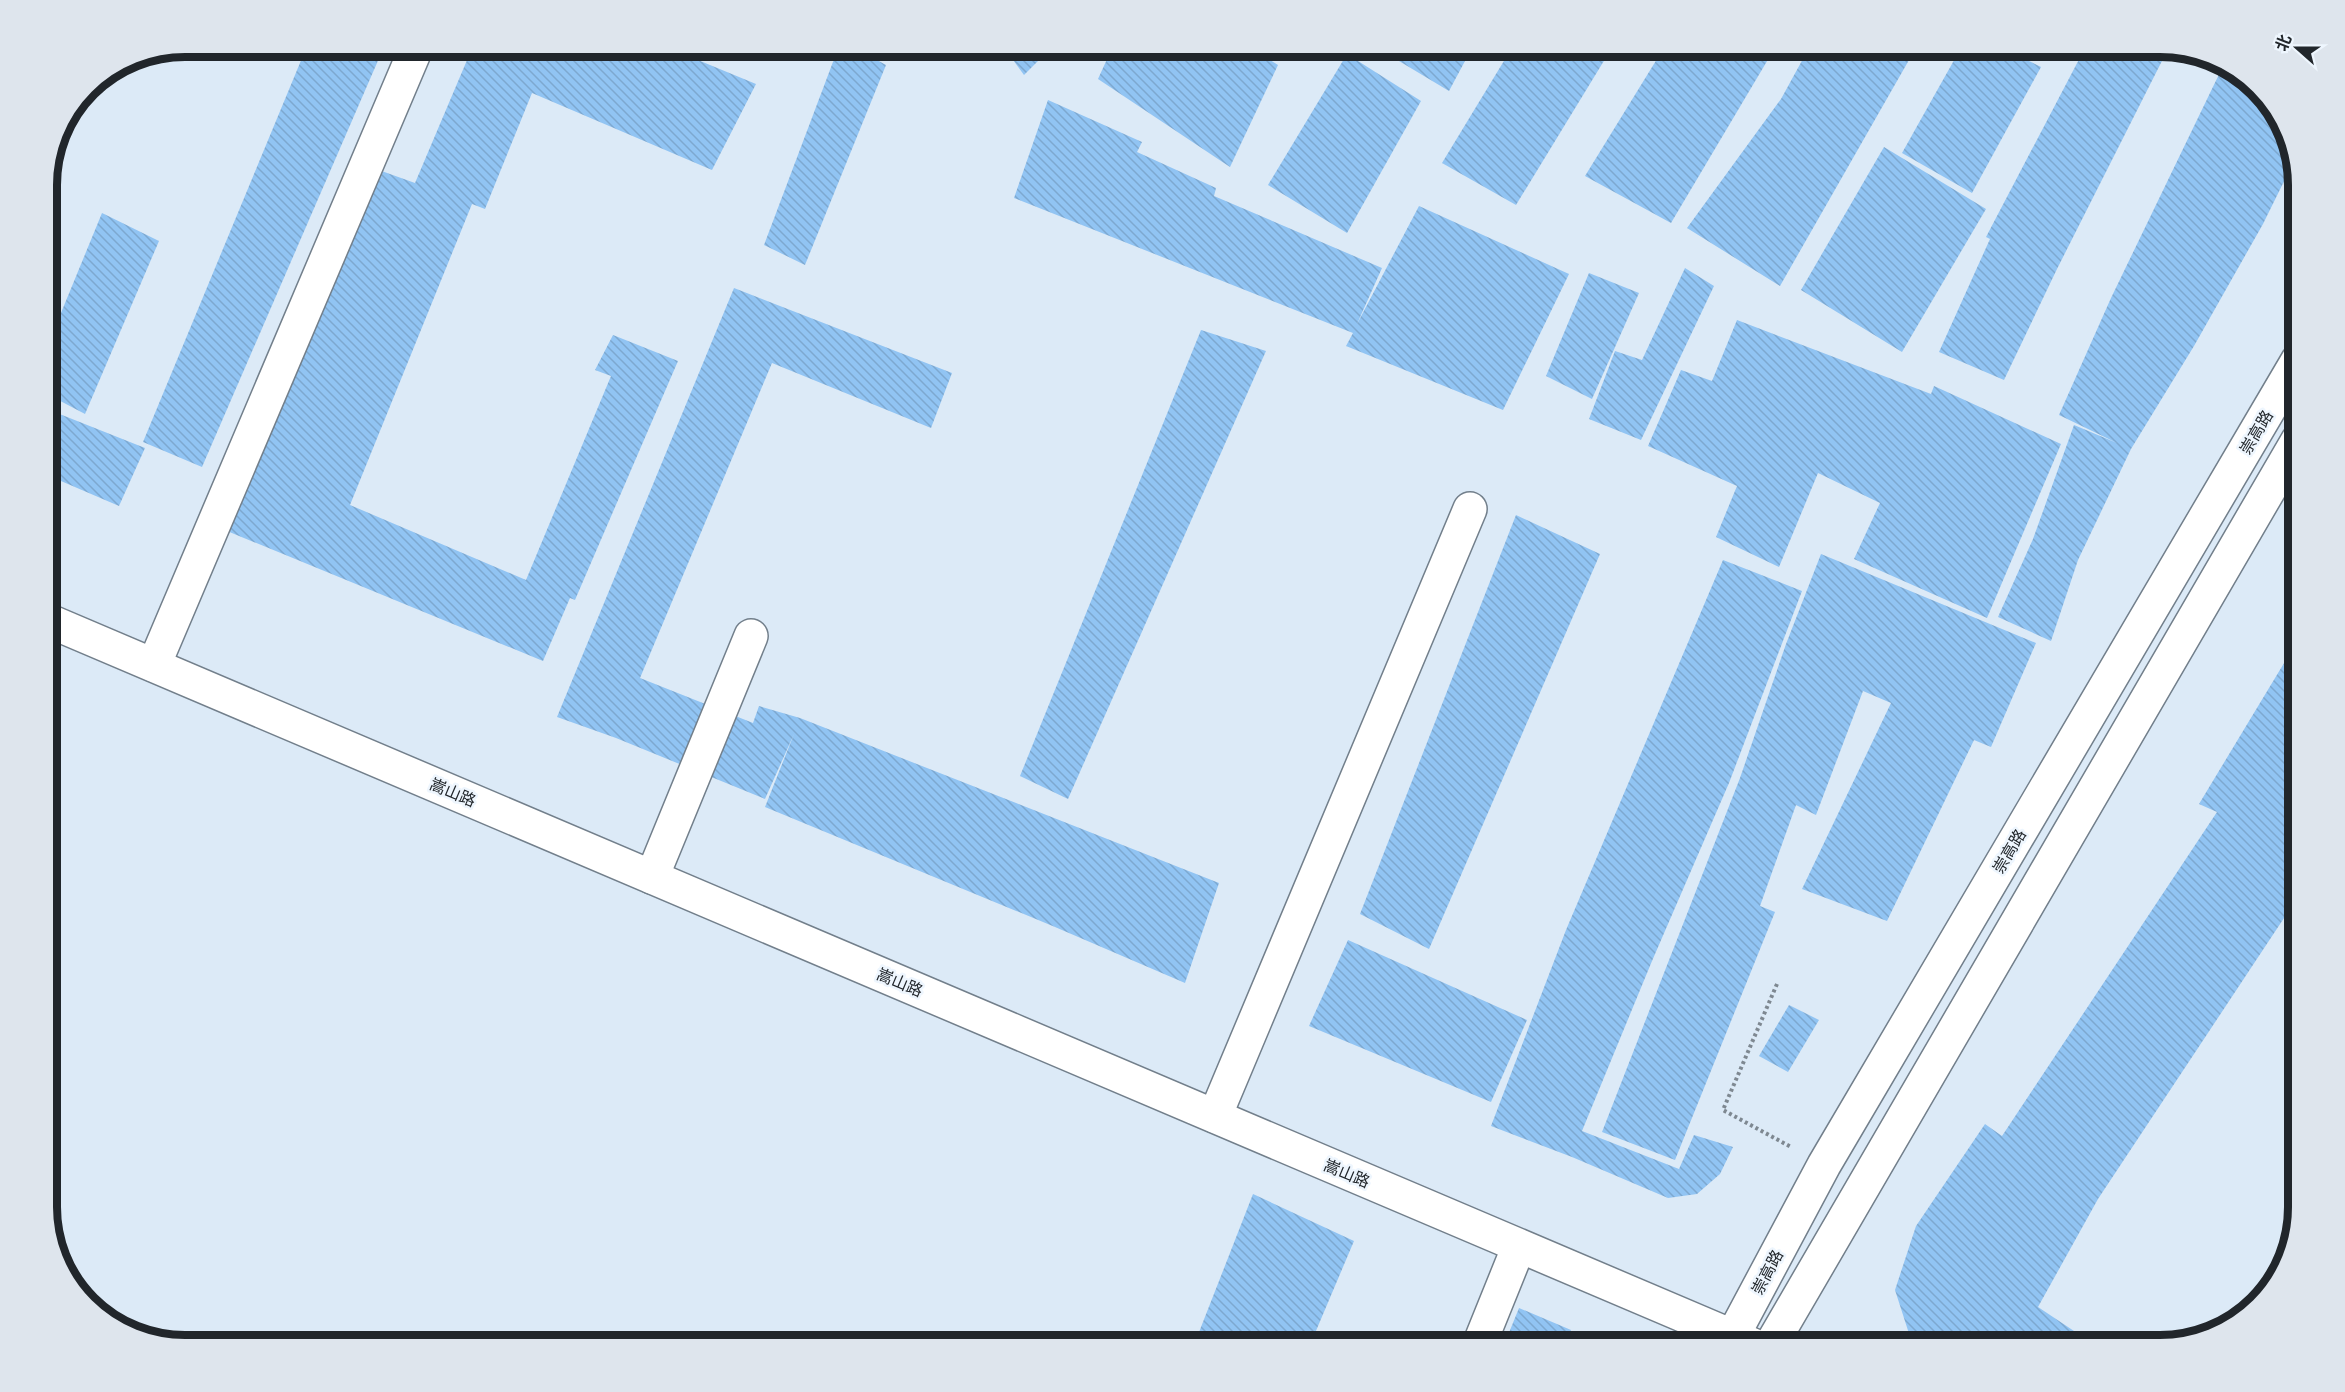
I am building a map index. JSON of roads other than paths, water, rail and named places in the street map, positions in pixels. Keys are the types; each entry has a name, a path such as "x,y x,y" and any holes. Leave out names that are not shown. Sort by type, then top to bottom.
{"street":[{"path":"154,665 412,57"},
{"name":"崇高路","path":"1741,1335 1824,1165 2288,377"},
{"path":"1777,1335 2288,457"},
{"path":"1215,1116 1470,509"},
{"name":"嵩山路","path":"57,624 1215,1116 1722,1335"},
{"path":"652,877 751,636"},
{"path":"1483,1335 1519,1246"}]}
